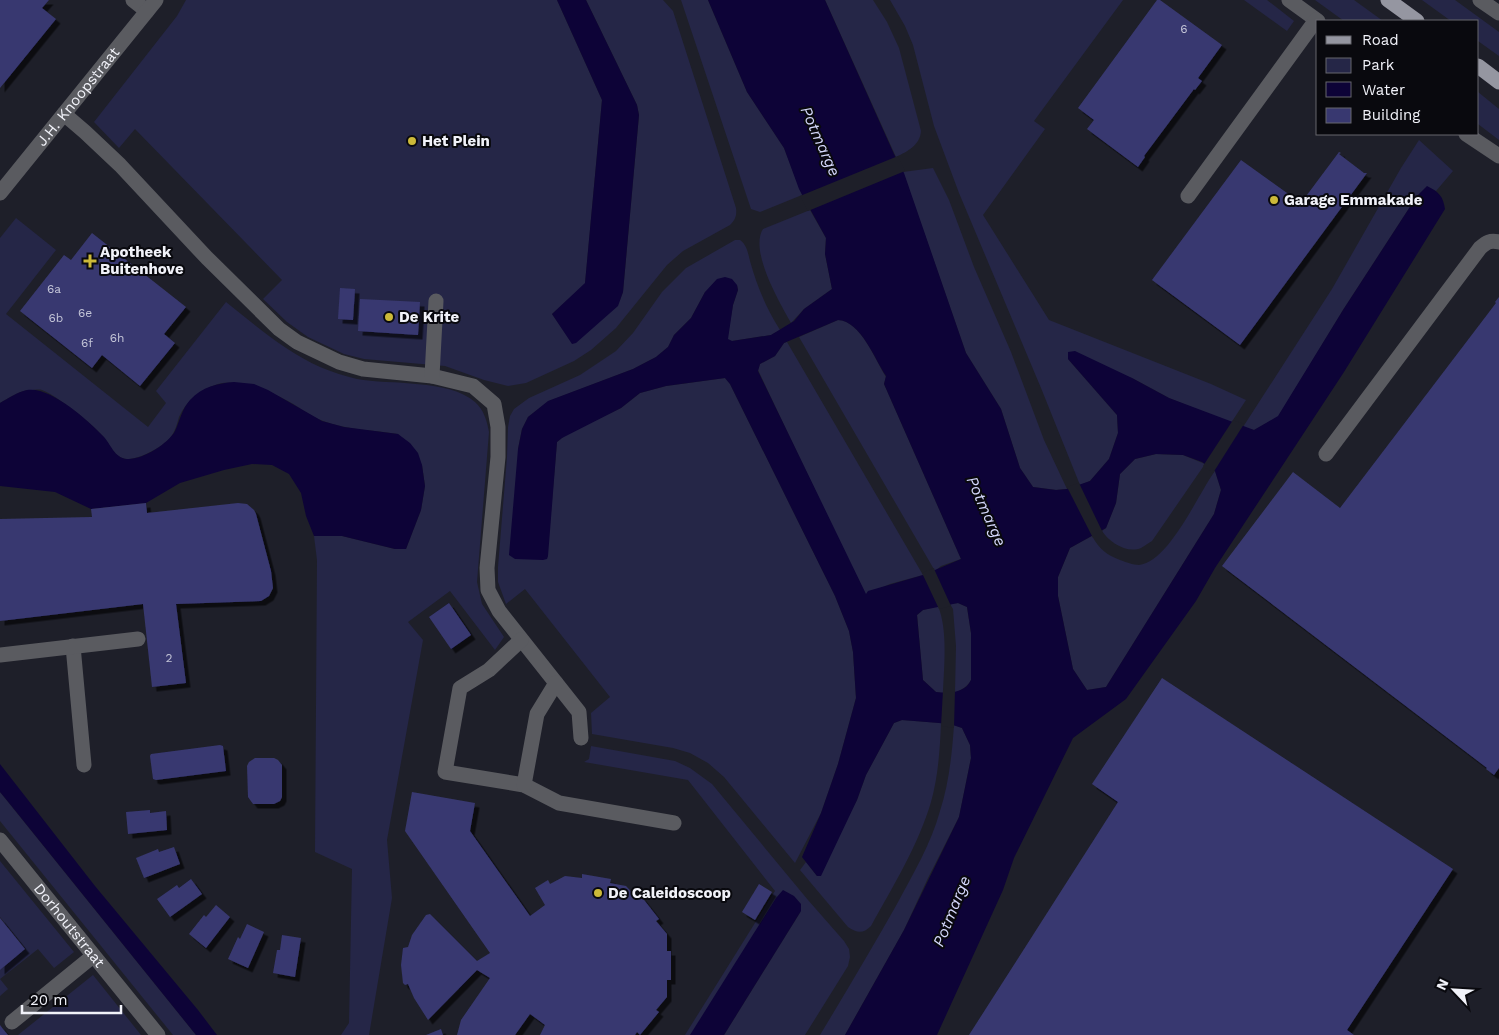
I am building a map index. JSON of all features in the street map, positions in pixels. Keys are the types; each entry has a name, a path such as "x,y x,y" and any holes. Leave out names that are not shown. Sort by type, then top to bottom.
{"main road":[{"path":"1388,0 1416,20"},
{"path":"1479,67 1499,82"}],"street":[{"path":"133,0 152,6"},
{"path":"1289,0 1317,20"},
{"path":"1480,0 1499,13"},
{"name":"J.H. Knoopstraat","path":"0,193 152,6"},
{"path":"1188,196 1316,21"},
{"path":"64,114 86,132 120,165 207,258 272,323 297,342 340,362 363,369 432,376 473,386 494,404 498,427 498,457 487,568 488,590 499,611 579,712 580,738"},
{"path":"1468,135 1499,156"},
{"path":"1326,454 1480,248 1486,242 1499,242"},
{"path":"432,376 436,301"},
{"path":"0,655 138,639"},
{"path":"522,640 489,670 460,688 445,772 524,785 559,803 674,823"},
{"path":"73,646 84,765"},
{"path":"524,785 537,714 556,683"},
{"name":"Dorhoutstraat","path":"0,840 158,1035"},
{"path":"12,1022 93,956"}],"green space":[{"name":"Het Plein","path":"186,0 557,0 602,100 585,284 552,314 572,343 620,300 623,292 639,115 637,105 586,0 663,0 673,11 736,208 735,218 730,225 683,251 667,265 616,328 591,350 574,361 526,383 508,386 484,380 445,366 364,359 344,354 308,337 287,322 263,299 282,280 135,129 119,148 94,122 177,16"},
{"path":"681,0 708,0 747,92 784,148 802,195 760,212 751,209"},
{"path":"825,0 873,0 887,22 899,48 921,131 916,144 896,157"},
{"path":"890,0 1123,0 1034,121 1045,129 983,215 1049,320 1211,384 1246,400 1231,423 1169,398 1132,378 1068,359 1117,415 1118,433 1109,459 1090,481 1080,485 959,193 934,126 913,45 905,26"},
{"path":"1244,0 1267,0 1294,21 1287,31"},
{"path":"1315,0 1354,0 1382,20 1343,20"},
{"path":"1422,0 1455,0 1499,32 1499,56 1479,42 1479,20 1450,20"},
{"path":"1479,93 1499,109 1499,140 1479,125"},
{"path":"1419,140 1453,171 1436,191 1427,187 1417,196 1343,310 1278,417 1254,430 1243,427 1332,289"},
{"path":"933,168 949,200 974,267 1011,352 1044,440 1067,489 1056,490 1033,487 1020,468 1001,409 966,353 903,172"},
{"path":"810,210 826,238 825,254 832,289 804,309 791,323 768,277 760,250 760,239 763,229"},
{"path":"16,218 56,250 6,314 148,427 166,403 156,391 226,302 283,346 320,367 357,379 419,384 450,390 464,395 475,402 485,416 489,432 477,582 482,604 504,637 495,650 450,591 408,622 423,640 387,840 392,898 369,1035 341,1035 349,1023 352,869 315,852 317,560 314,536 342,536 395,549 406,549 421,510 425,486 422,465 398,434 332,424 318,419 289,401 242,384 218,384 200,392 182,411 176,428 166,442 150,452 131,459 119,456 101,434 85,420 57,398 42,390 23,391 0,403 0,238"},
{"path":"735,240 740,240 746,247 762,297 780,330 771,335 732,341 727,340 733,305 738,290 737,285 705,292 691,318 674,335 668,347 656,357 633,369 549,401 528,417 522,429 518,449 547,559 557,442 567,434 621,408 640,393 666,386 725,378 730,384 835,596 849,631 853,652 856,698 838,764 821,813 795,863 724,777 708,763 690,753 673,748 592,734 591,713 610,697 525,589 506,604 498,582 508,427 510,416 514,409 529,398 580,375 616,351 633,333 662,292 686,268"},
{"path":"838,320 854,327 860,334 886,377 884,384 961,559 941,566 935,571 799,337"},
{"path":"787,342 923,575 890,584 865,595 758,370 760,364 775,356 784,343"},
{"path":"1156,454 1183,455 1205,464 1152,541 1141,548 1124,548 1114,543 1102,531 1106,528 1116,503 1120,474 1135,459"},
{"path":"1215,471 1221,490 1214,514 1106,687 1087,690 1073,669 1058,596 1058,577 1070,548 1092,536 1107,554 1115,558 1137,565 1150,561 1172,540"},
{"path":"958,603 967,607 971,633 971,680 964,688 955,692 956,646 953,609 950,604"},
{"path":"938,606 944,637 943,693 936,692 923,680 917,615 923,610"},
{"path":"902,720 941,723 938,763 931,802 912,850 871,926 863,931 854,931 848,927 800,870 806,862 817,876 857,800 866,775 894,723"},
{"path":"954,725 962,728 970,745 971,758 959,817 904,930 845,1035 820,1035 897,904 927,847 946,790"},
{"path":"591,746 675,761 690,768 712,784 844,941 849,949 848,966 805,1035 724,1035 801,911 690,1035 685,1035 775,891 688,780 584,762 589,759"},
{"path":"0,792 196,1035 173,1035 0,821"},
{"path":"0,861 74,952 54,968 38,949 0,979 0,970 26,949 0,917"},
{"path":"93,975 141,1035 18,1035"},
{"path":"0,979 8,989 0,996"}],"water":[{"path":"557,0 586,0 637,105 639,115 623,292 618,306 576,343 572,344 552,314 585,283 602,100"},
{"name":"Potmarge","path":"708,0 825,0 904,173 966,353 1001,409 1020,468 1033,487 1056,490 1067,489 1090,481 1109,459 1118,433 1117,415 1068,359 1068,352 1075,351 1169,398 1254,430 1278,416 1343,310 1417,196 1427,186 1440,195 1445,209 1344,372 1215,568 1196,601 1126,699 1073,738 1014,858 1003,890 937,1035 845,1035 904,930 959,817 971,758 970,745 962,728 953,725 902,720 894,723 866,775 857,800 821,876 817,876 802,857 821,813 838,764 856,698 853,652 849,631 835,596 730,384 725,378 666,386 640,393 621,408 557,442 547,559 515,559 509,555 518,449 522,429 528,417 548,401 633,369 656,357 668,347 674,335 691,318 705,292 717,279 725,277 732,279 737,285 738,290 733,305 728,339 732,341 771,335 794,321 804,309 832,289 825,254 826,238 799,189 784,148 747,92","holes":["838,320 854,327 866,342 886,376 884,384 961,559 923,575 868,591 866,594 758,371 760,364 775,356 784,343","1156,454 1183,455 1202,462 1215,471 1221,490 1214,514 1106,687 1087,690 1073,669 1058,596 1058,577 1070,548 1106,528 1116,503 1120,474 1135,459","958,603 967,607 971,633 971,680 965,688 951,693 936,692 923,680 917,615 923,610"]},
{"path":"222,383 254,384 268,390 322,421 344,427 398,434 410,443 418,453 425,486 421,510 406,549 395,549 342,536 314,536 306,516 301,493 289,474 272,465 252,464 180,483 146,503 91,509 55,492 0,486 0,403 16,394 27,390 36,390 57,399 78,413 96,429 119,456 133,459 161,446 172,436 187,403 200,392"},
{"path":"0,764 95,886 217,1035 196,1035 0,792"},
{"path":"783,890 794,896 801,904 801,911 724,1035 690,1035 776,898"}],"pier":[{"path":"898,156 905,171 808,211 800,196"},
{"path":"1233,420 1244,424 1213,473 1203,466"},
{"path":"1079,483 1103,533 1093,538 1067,487"},
{"path":"934,568 951,606 939,609 922,573"},
{"path":"943,690 955,690 954,728 941,726"}],"building":[{"path":"0,0 49,0 42,8 56,19 0,88"},
{"path":"1157,0 1160,0 1222,45 1198,78 1202,81 1144,156 1138,167 1087,129 1094,120 1078,108"},
{"path":"1339,152 1341,153 1339,154 1364,173 1367,173 1240,345 1152,280 1241,160 1301,203"},
{"path":"92,233 186,307 164,334 175,343 140,386 102,355 92,368 20,311 64,255 71,260"},
{"path":"340,288 355,289 353,320 338,319"},
{"path":"1499,297 1499,768 1494,775 1222,566 1293,472 1340,508"},
{"name":"De Krite","path":"360,299 420,302 418,335 358,331"},
{"path":"146,503 147,513 238,503 247,504 256,514 271,571 273,588 269,596 261,601 176,604 186,683 152,687 143,604 0,621 0,519 92,517 91,509"},
{"path":"449,603 471,635 451,649 429,617"},
{"path":"1162,678 1453,869 1347,1030 1354,1035 969,1035 1118,802 1092,784"},
{"path":"223,746 226,771 153,779 151,754"},
{"path":"255,758 274,758 282,765 282,797 280,801 274,804 253,804 248,797 247,766"},
{"path":"412,792 475,803 470,831 530,916 545,905 535,888 548,880 550,884 565,876 582,878 582,874 611,879 610,883 626,886 638,899 641,896 659,919 656,921 667,934 667,951 671,951 671,980 667,980 667,997 656,1010 659,1012 640,1035 637,1032 635,1035 540,1035 545,1025 530,1014 515,1035 457,1035 461,1020 490,978 477,970 428,1020 414,998 408,984 405,985 403,983 401,965 403,948 408,947 412,935 426,915 430,914 477,961 490,953 405,831"},
{"path":"150,810 150,813 166,811 167,830 128,834 126,812"},
{"path":"174,847 180,864 144,878 136,858 158,849 159,852"},
{"path":"191,879 202,894 170,917 157,899 177,885 179,888"},
{"path":"759,884 772,892 755,920 742,912"},
{"path":"216,905 230,917 206,948 189,934 204,915 206,917"},
{"path":"0,918 25,949 0,970"},
{"path":"247,924 264,932 248,968 228,959 238,937 240,939"},
{"path":"282,935 301,938 295,977 273,973 277,950 280,950"},
{"path":"0,1025 3,1029 8,1035 0,1035"},
{"path":"441,1029 443,1035 426,1035"}],"place":[{"name":"Het Plein","path":"412,141"},
{"name":"Garage Emmakade","path":"1274,200"},
{"name":"Apotheek Buitenhove","path":"90,261"},
{"name":"De Krite","path":"389,317"},
{"name":"De Caleidoscoop","path":"598,893"}]}
